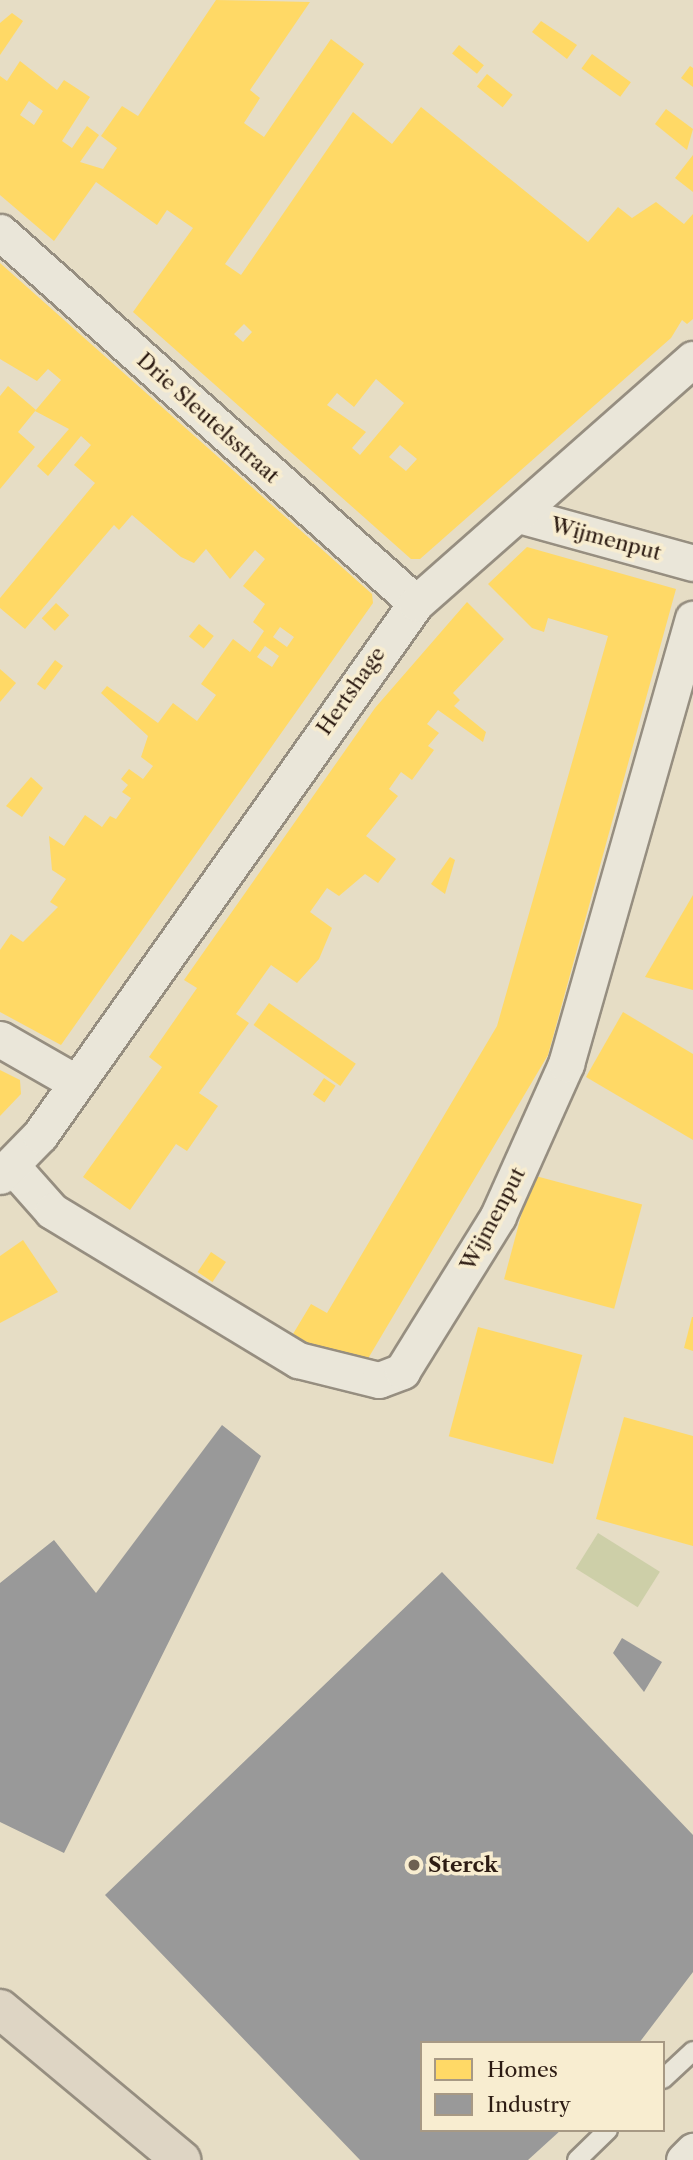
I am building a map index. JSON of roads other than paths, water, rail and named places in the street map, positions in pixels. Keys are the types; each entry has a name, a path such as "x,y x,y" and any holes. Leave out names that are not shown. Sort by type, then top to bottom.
{"main road":[{"path":"0,2009 181,2160"}],"street":[{"name":"Drie Sleutelsstraat","path":"0,232 416,603"},
{"name":"Hertshage","path":"6,1171 75,1082 416,603 693,359"},
{"name":"Wijmenput","path":"519,515 693,563"},
{"name":"Wijmenput","path":"6,1171 52,1211 298,1360 364,1378 390,1378 412,1361 498,1216 566,1064 693,619"},
{"path":"0,1039 75,1082"},
{"path":"684,2160 693,2151"}],"lane":[{"path":"665,2077 693,2051"},
{"path":"577,2160 606,2132"}],"place":[{"name":"Sterck","path":"414,1865"}]}
